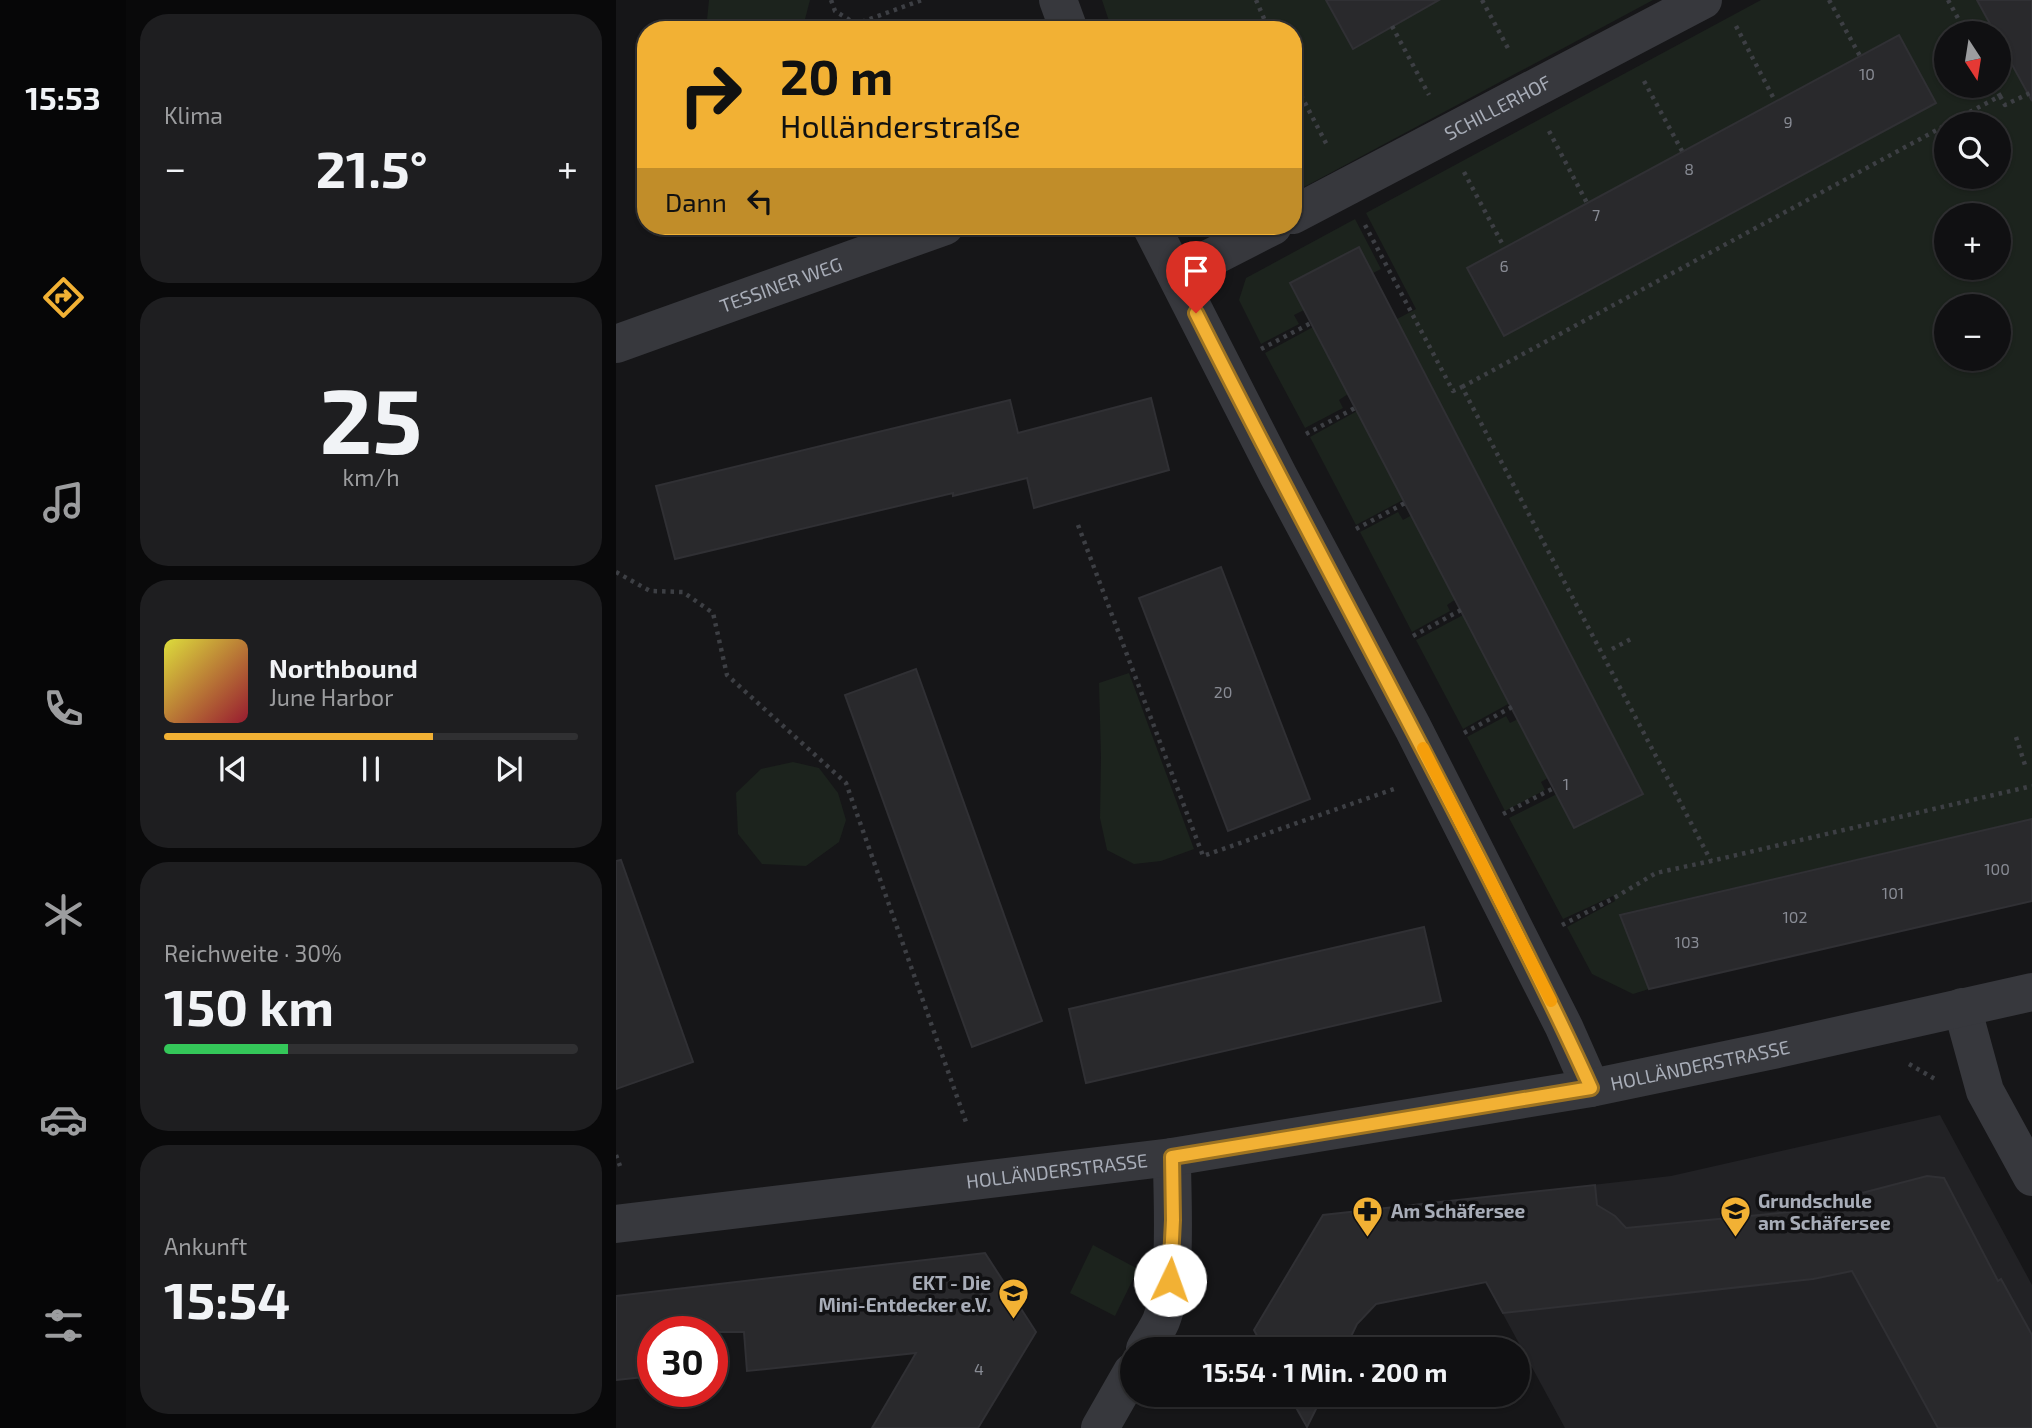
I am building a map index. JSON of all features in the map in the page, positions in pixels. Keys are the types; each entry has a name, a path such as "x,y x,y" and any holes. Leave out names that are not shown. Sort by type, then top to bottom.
{"street":[{"path":"1058,0 1066,21"},
{"name":"SCHILLERHOF","path":"1302,210 1703,0"},
{"name":"TESSINER WEG","path":"616,344 920,235"},
{"path":"1156,235 1278,475 1413,728 1564,1027 1591,1088"},
{"path":"1177,275 1255,235"},
{"name":"HOLLÄNDERSTRASSE","path":"616,1224 1172,1157 1591,1088 2032,992"},
{"path":"1962,1007 1985,1091 2032,1177"},
{"path":"1152,1337 1161,1321 1170,1280 1172,1157"},
{"path":"1113,1423 1120,1404"}],"path":[{"path":"831,0 835,11 851,21"},
{"path":"864,21 922,0"},
{"path":"1256,0 1265,21"},
{"path":"1482,0 1510,53"},
{"path":"1829,0 1860,56"},
{"path":"1948,0 1959,21"},
{"path":"1734,24 1775,101"},
{"path":"1392,26 1434,106"},
{"path":"1642,76 1682,152"},
{"path":"2001,98 2005,105 2032,92"},
{"path":"1302,97 1329,149"},
{"path":"1971,112 1996,98"},
{"path":"1546,126 1587,203"},
{"path":"1364,223 1453,391 1934,132"},
{"path":"1463,170 1504,247"},
{"path":"1254,353 1311,323"},
{"path":"1462,387 1711,860"},
{"path":"1298,437 1356,408"},
{"path":"1349,533 1405,503"},
{"path":"1079,525 1203,856 1403,786"},
{"path":"616,572 650,591 683,592 713,613 727,675 846,783 967,1125"},
{"path":"1406,640 1461,610"},
{"path":"1612,649 1631,639"},
{"path":"1457,737 1512,707"},
{"path":"2016,737 2025,765"},
{"path":"1558,927 1656,873 2032,786"},
{"path":"1499,816 1554,789"},
{"path":"616,1154 620,1166"}],"shaded area":[{"path":"709,0 810,0 805,21 707,21"},
{"path":"1102,0 1653,0 1302,188 1302,21 1109,21"},
{"path":"1761,0 1978,0 1989,21 1934,21 1934,98 2011,98 2011,53 2032,80 2032,819 1620,914 1649,989 1633,994 1592,974 1567,927 1615,901 1613,896 1563,919 1509,818 1557,794 1575,827 1643,793 1397,319 1416,309 1366,213"},
{"path":"1355,219 1381,269 1373,273 1359,248 1304,310 1294,315 1299,324 1261,344 1239,300 1246,278"},
{"path":"1313,327 1348,394 1339,400 1343,408 1305,428 1265,353"},
{"path":"1357,411 1403,500 1356,525 1310,437"},
{"path":"1398,512 1403,520 1412,515 1456,599 1447,605 1450,611 1412,632 1360,532"},
{"path":"1463,615 1510,703 1463,729 1416,640"},
{"path":"1129,673 1194,849 1161,861 1134,864 1107,850 1100,818 1099,683"},
{"path":"1506,716 1510,723 1518,719 1548,778 1541,782 1545,790 1505,811 1467,737"},
{"path":"793,762 819,768 838,793 846,820 839,842 806,866 762,864 738,834 736,793 761,769"},
{"name":"Grundschule am Schäfersee","path":"1940,1115 2032,1285 2032,1428 1565,1428 1530,1364 1530,1337 1515,1337 1442,1202 1671,1176"},
{"path":"1093,1245 1138,1269 1115,1316 1070,1293"}],"building":[{"path":"1326,0 1439,0 1353,49"},
{"path":"1977,0 2032,0 2032,101 2011,63 2011,21 1988,21"},
{"path":"1899,35 1936,103 1504,336 1467,268"},
{"path":"1359,247 1643,794 1574,828 1290,283"},
{"path":"1151,398 1169,470 1034,508 1027,478 675,559 656,486 1010,400 1018,433"},
{"path":"1221,567 1310,799 1228,831 1139,598"},
{"path":"916,669 1042,1021 972,1047 845,695"},
{"path":"2032,819 2032,901 1649,989 1620,915"},
{"path":"621,860 693,1062 616,1089 616,861"},
{"path":"1424,927 1441,1001 1086,1083 1069,1009"},
{"path":"1927,1176 1944,1178 1998,1281 2001,1279 2032,1335 2032,1428 1938,1428 1852,1271 1813,1279 1503,1313 1486,1282 1376,1304 1357,1324 1351,1337 1258,1337 1254,1330 1323,1215 1595,1185 1597,1205 1615,1216 1626,1228 1789,1212"},
{"path":"985,1253 1036,1332 978,1428 872,1428 916,1353 747,1371 744,1332 728,1332 728,1316 637,1316 637,1378 616,1380 616,1296"},
{"path":"1296,1407 1317,1407 1307,1427"}],"slow traffic":[{"path":"1423,748 1551,1001"}],"place":[{"name":"Am Schäfersee","path":"1368,1238"},
{"name":"Grundschule am Schäfersee","path":"1735,1239"},
{"name":"EKT - Die Mini-Entdecker e.V.","path":"1014,1321"}],"route":[{"path":"1170,1280 1172,1157 1591,1088 1564,1027 1413,728 1278,475 1196,313"}]}
